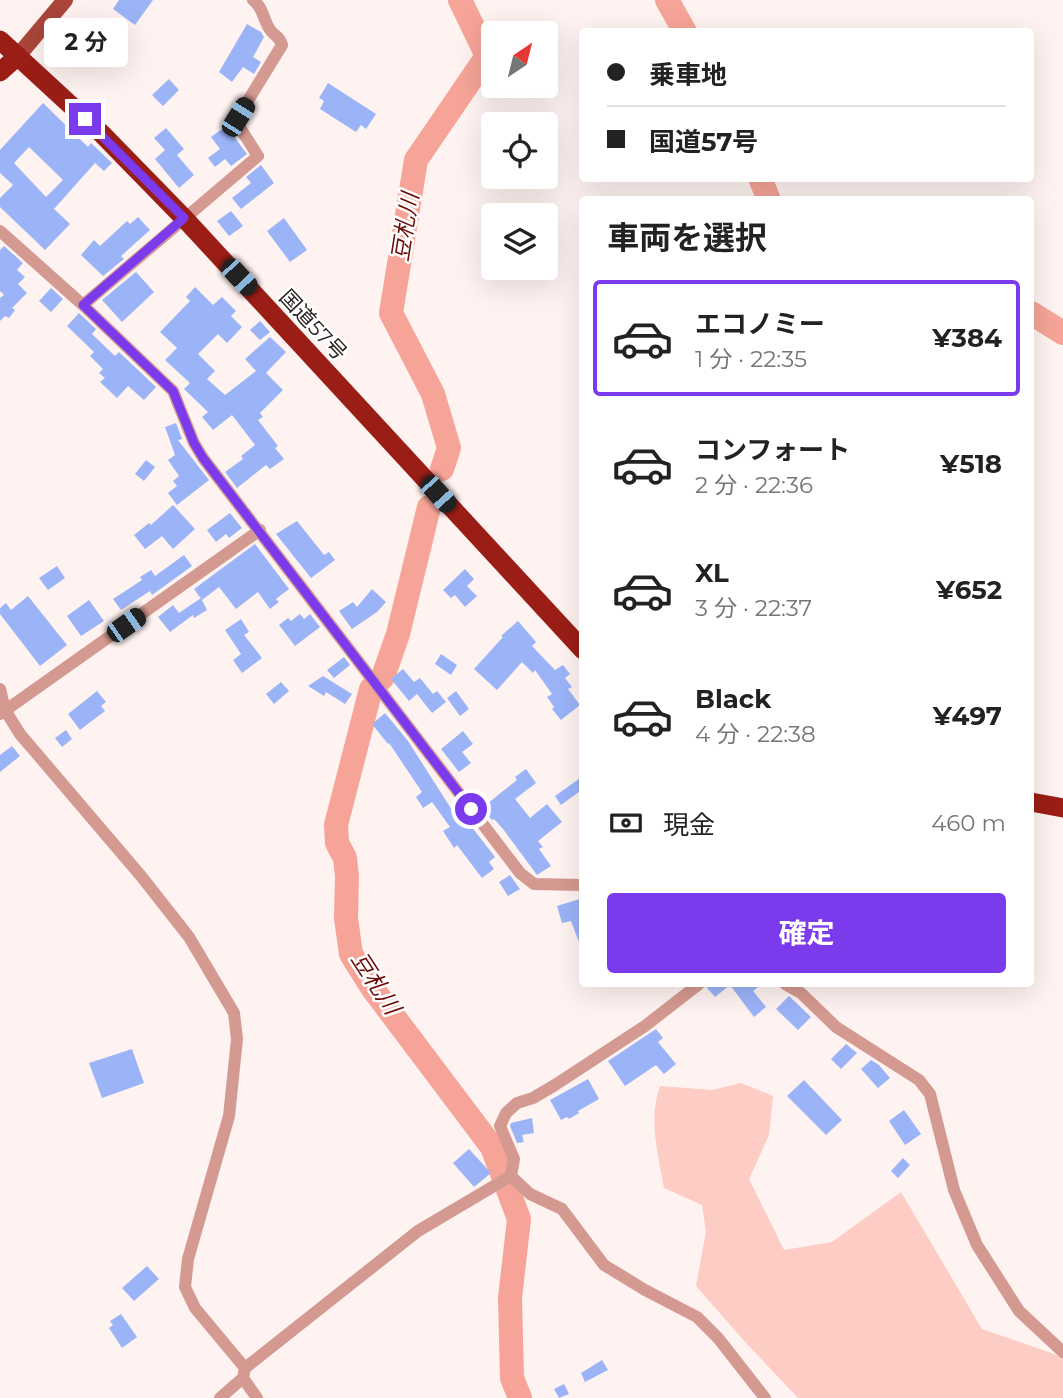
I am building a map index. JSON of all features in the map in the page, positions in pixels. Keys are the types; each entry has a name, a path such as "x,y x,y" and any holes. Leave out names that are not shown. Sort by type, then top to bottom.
{"highway":[{"name":"国道57号","path":"0,40 102,134 184,218 579,646"},
{"path":"0,72 18,56"},
{"path":"1034,803 1063,808"}],"main road":[{"path":"18,56 65,0"}],"street":[{"path":"83,305 258,156 239,126 238,117 282,45 281,40 270,30 260,5 253,0"},
{"path":"0,231 173,391 194,443 520,873 534,884 579,885"},
{"path":"3,712 260,530"},
{"path":"0,689 3,712 189,937 234,1013 237,1039 229,1116 188,1259 185,1287 195,1308 244,1373 257,1398"},
{"path":"220,1398 244,1373 418,1231 510,1176 514,1159 500,1126 506,1113 517,1104 555,1085 645,1026 691,987"},
{"path":"791,987 802,993 836,1027 919,1080 930,1094 954,1190 977,1245 1019,1311 1063,1352"},
{"path":"510,1176 530,1194 562,1209 604,1265 697,1317 718,1338 765,1398"}],"shaded area":[{"path":"741,1083 773,1096 769,1135 749,1179 784,1250 832,1242 901,1192 982,1329 1063,1357 1063,1398 798,1398 696,1286 706,1232 702,1205 664,1188 659,1162 654,1124 660,1086 712,1090"}],"building":[{"path":"119,0 153,0 135,25 113,9"},
{"path":"247,24 261,32 264,37 253,57 261,62 254,74 243,67 232,82 219,72"},
{"path":"169,79 179,90 163,106 152,95"},
{"path":"328,83 376,114 366,129 361,125 356,132 320,109 324,101 319,98"},
{"path":"43,103 88,147 91,143 112,163 104,171 95,163 54,209 70,224 45,250 0,207 0,198 13,185 0,173 0,150","holes":["29,147 63,180 46,197 14,163"]},
{"path":"226,126 247,154 231,166 225,159 215,167 208,158 220,149 211,137"},
{"path":"166,128 184,149 177,155 194,175 179,188 155,159 165,150 154,138"},
{"path":"261,165 274,183 241,209 232,198 251,183 246,177"},
{"path":"231,211 243,226 229,236 217,221"},
{"path":"138,217 150,230 121,256 124,259 103,276 81,255 94,240 100,246 127,221 130,224"},
{"path":"284,218 307,250 290,262 267,231"},
{"path":"4,246 23,263 17,270 25,277 18,284 27,293 12,308 15,310 9,318 5,316 0,321 0,298 4,295 0,291 0,250"},
{"path":"136,272 154,292 122,322 102,300"},
{"path":"195,287 213,305 222,297 236,311 231,316 242,327 227,343 218,334 198,354 215,371 207,379 225,395 256,371 245,359 270,337 286,352 266,373 283,390 260,413 263,417 258,420 278,446 275,448 284,459 270,469 266,465 237,488 225,472 243,459 241,456 255,445 232,415 213,430 202,417 208,412 184,389 190,383 165,360 177,348 160,332 190,301 186,297"},
{"path":"51,288 63,299 51,312 39,301"},
{"path":"79,313 96,329 92,334 115,356 119,352 156,387 144,400 128,386 117,398 100,382 105,378 99,373 103,369 90,356 94,352 67,326"},
{"path":"260,321 270,332 260,340 250,330"},
{"path":"176,423 182,439 178,440 209,480 177,505 168,493 177,486 173,481 179,476 168,460 175,455 165,427"},
{"path":"146,460 155,467 144,481 135,474"},
{"path":"173,505 195,529 173,549 162,536 145,549 134,535 149,523 151,525"},
{"path":"230,513 242,528 229,538 226,534 216,542 207,530"},
{"path":"297,521 324,555 329,552 335,560 311,578 276,534"},
{"path":"255,544 289,589 276,599 279,602 270,609 258,592 236,609 219,587 202,600 194,589"},
{"path":"184,555 192,566 152,595 150,591 121,610 113,599 142,580 140,577 151,570 155,576"},
{"path":"57,566 65,578 48,590 39,578"},
{"path":"465,569 474,579 467,586 477,596 465,607 455,595 451,598 443,590"},
{"path":"372,589 386,602 377,612 352,629 339,611 353,602 357,607"},
{"path":"28,596 67,645 40,666 0,614 0,608 6,603 11,610"},
{"path":"201,598 207,610 194,618 193,615 170,632 158,617 173,605 179,613"},
{"path":"89,600 104,621 81,636 67,616"},
{"path":"300,614 304,619 310,614 320,627 295,646 279,625"},
{"path":"241,619 249,632 244,635 262,658 242,673 233,660 241,654 225,630"},
{"path":"518,621 536,642 532,646 555,670 563,665 570,674 565,678 572,687 568,689 579,706 561,720 547,697 552,694 535,670 533,673 522,662 497,690 474,669 503,637 501,636"},
{"path":"441,654 457,665 451,675 435,664"},
{"path":"344,657 350,665 334,678 327,670"},
{"path":"403,669 414,682 420,678 433,694 437,691 446,702 432,713 417,694 409,701 391,679"},
{"path":"323,676 352,694 345,704 326,692 324,696 308,686"},
{"path":"281,682 289,691 274,704 266,694"},
{"path":"97,691 106,702 101,706 105,711 80,730 68,714"},
{"path":"456,691 469,709 460,716 447,698"},
{"path":"385,713 408,741 459,821 464,817 495,857 489,862 494,869 482,878 457,845 454,848 443,831 450,827 432,802 423,808 416,797 422,792 389,743 372,724"},
{"path":"66,730 72,739 62,747 55,738"},
{"path":"463,731 473,744 462,752 471,763 459,772 441,749"},
{"path":"12,746 20,756 0,772 0,755"},
{"path":"526,769 536,783 515,799 530,818 547,804 562,822 538,841 543,847 539,849 551,866 537,875 503,829 482,808 517,780 515,777"},
{"path":"579,779 579,792 561,805 555,796"},
{"path":"510,875 520,889 508,896 499,882"},
{"path":"579,899 579,942 571,921 562,923 557,906"},
{"path":"707,987 728,987 715,997"},
{"path":"732,987 758,987 753,991 766,1007 754,1017"},
{"path":"789,996 811,1017 798,1030 776,1009"},
{"path":"656,1029 663,1038 658,1042 676,1064 664,1074 656,1065 625,1086 608,1061"},
{"path":"846,1044 857,1053 841,1069 831,1059"},
{"path":"132,1049 144,1083 102,1098 89,1063"},
{"path":"871,1060 890,1078 878,1088 861,1069"},
{"path":"588,1079 599,1099 569,1119 567,1117 561,1120 550,1100"},
{"path":"804,1080 842,1120 826,1135 787,1096"},
{"path":"904,1110 921,1134 905,1145 889,1121"},
{"path":"532,1118 534,1133 522,1135 524,1142 517,1143 511,1123"},
{"path":"469,1149 491,1173 474,1187 453,1163"},
{"path":"903,1158 910,1165 898,1178 891,1171"},
{"path":"147,1266 159,1279 134,1301 122,1288"},
{"path":"121,1314 137,1337 122,1348 109,1328 113,1325 110,1321"},
{"path":"602,1360 608,1370 585,1382 581,1373"},
{"path":"564,1384 569,1394 559,1398 554,1389"}],"waterway":[{"name":"豆札川","path":"442,469 449,448 433,394 391,313 416,160 487,56 460,0"},
{"path":"667,0 683,28"},
{"path":"762,182 767,196"},
{"path":"1034,315 1063,333"},
{"name":"豆札川","path":"429,507 398,634 383,677 371,689 336,825 337,843 345,858 346,918 351,954 373,989 492,1147 519,1219 510,1298 512,1378 520,1398"}],"route":[{"path":"85,119 184,218 83,305 173,391 203,458 471,809"}]}
